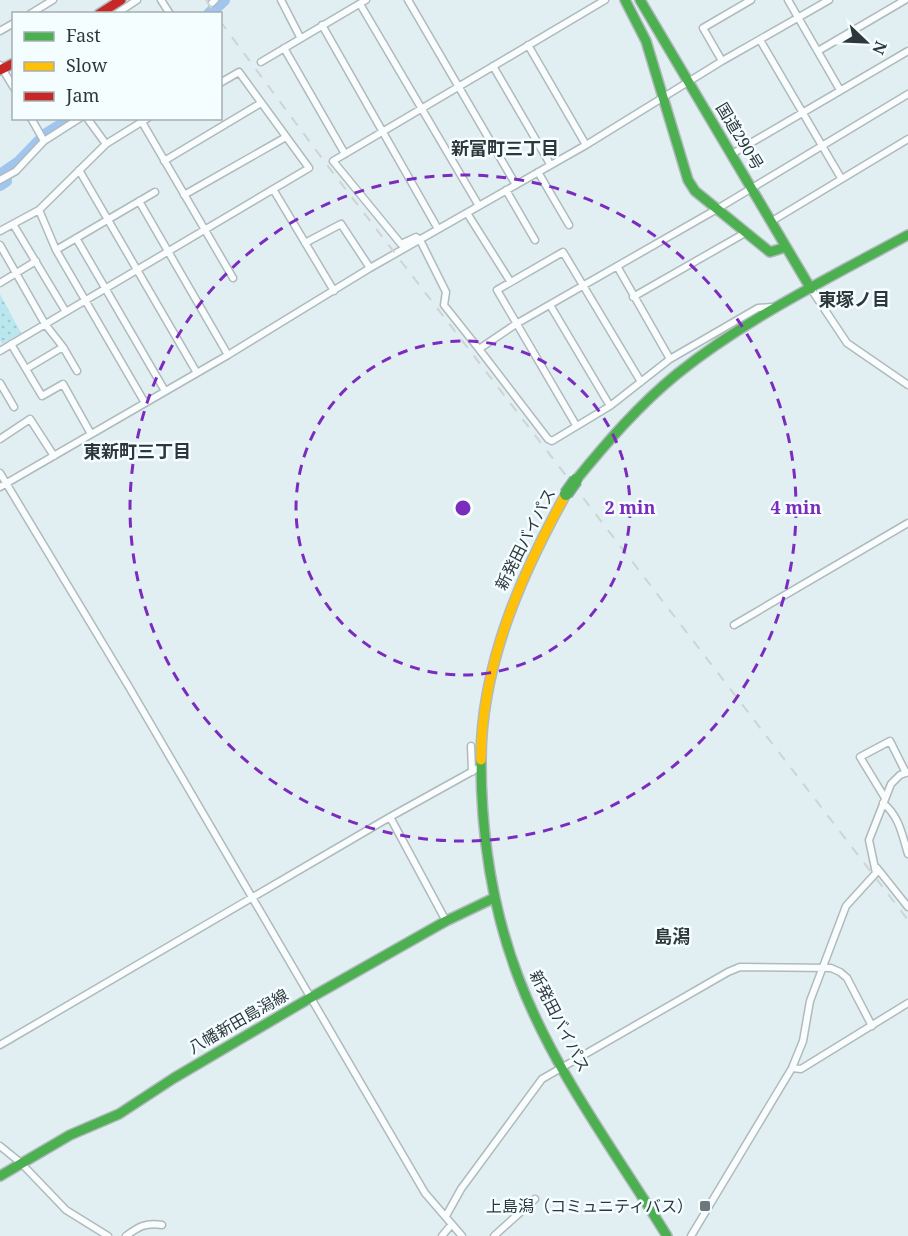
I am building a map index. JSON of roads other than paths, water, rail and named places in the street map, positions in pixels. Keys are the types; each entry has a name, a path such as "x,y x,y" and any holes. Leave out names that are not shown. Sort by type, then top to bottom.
{"main road":[{"path":"102,12 121,0"},
{"path":"625,0 645,41 688,180 695,190 770,252 786,247"},
{"name":"国道290号","path":"640,0 811,289"},
{"name":"新発田バイパス","path":"667,1236 564,1067 522,987 494,898 482,831 476,770 487,699 505,622 527,566 566,494 626,421 678,374 781,306 908,235"},
{"name":"八幡新田島潟線","path":"0,1176 70,1135 119,1114 174,1078 310,998 446,921 494,898"}],"street":[{"path":"33,12 53,0"},
{"path":"119,12 137,0"},
{"path":"281,0 300,37"},
{"path":"261,62 366,0"},
{"path":"408,0 516,185"},
{"path":"605,0 333,160 401,244 416,237 420,240 446,292 444,305 548,439 552,441 610,405 670,359 758,308 781,306"},
{"path":"722,61 703,28 751,0"},
{"path":"788,0 840,90"},
{"path":"3,485 228,355 370,268 586,145 663,99 688,81 829,0"},
{"path":"818,51 905,0"},
{"path":"360,4 479,206"},
{"path":"322,26 438,229"},
{"path":"760,40 841,178"},
{"path":"528,45 586,145"},
{"path":"284,48 345,154"},
{"path":"732,154 908,51"},
{"path":"493,66 550,164"},
{"path":"0,349 309,168 239,72 222,82"},
{"path":"479,349 516,324 717,209 908,94"},
{"path":"164,161 261,103"},
{"path":"32,120 44,141"},
{"path":"0,180 16,171 44,141 77,120"},
{"path":"88,120 106,144"},
{"path":"0,231 39,210 106,144 145,120 164,161 233,278"},
{"path":"184,195 286,137"},
{"path":"772,221 908,139"},
{"path":"79,170 197,373"},
{"path":"538,172 569,225"},
{"path":"273,189 334,291"},
{"path":"507,190 535,240"},
{"path":"56,250 155,192"},
{"path":"139,201 228,355"},
{"path":"39,210 56,250 145,403"},
{"path":"467,213 510,281"},
{"path":"13,224 66,312"},
{"path":"305,243 341,224 370,268"},
{"path":"633,297 745,233"},
{"path":"76,238 165,391"},
{"path":"0,245 45,324 63,346 77,371"},
{"path":"576,425 497,290 510,281 562,252 641,382"},
{"path":"0,283 36,261"},
{"path":"616,266 670,359"},
{"path":"811,289 847,343 908,385"},
{"path":"550,305 610,405"},
{"path":"11,344 42,396 63,384 91,434"},
{"path":"26,369 63,346"},
{"path":"901,378 908,374"},
{"path":"0,383 14,407"},
{"path":"0,439 30,419 54,456"},
{"path":"0,473 3,485 425,1193 462,1236"},
{"path":"734,625 908,523"},
{"path":"908,854 906,834 884,800 860,757 890,741 907,773 891,784 884,800 869,840 877,868 908,907"},
{"path":"0,1045 390,817 476,770 471,746"},
{"path":"390,817 446,921"},
{"path":"691,1236 792,1068 803,1041 810,1001 821,968 846,906 876,873 877,868"},
{"path":"446,1216 461,1189 542,1079 740,967 831,968 847,978 872,1026"},
{"path":"792,1068 801,1070 908,1004"},
{"path":"0,1146 21,1163 66,1210 108,1236"},
{"path":"494,1236 535,1199"},
{"path":"126,1236 138,1227 150,1223 162,1225"},
{"path":"442,1236 451,1225"}],"waterway":[{"path":"211,12 224,0"},
{"path":"0,185 6,181 3,173 19,162 46,134 69,120"}],"railway":[{"path":"206,0 214,12"},
{"path":"222,24 327,165 908,920"}],"place":[{"name":"上島潟（コミュニティバス）","path":"705,1206"}],"district":[{"name":"新富町三丁目","path":"505,149"},
{"name":"東塚ノ目","path":"854,300"},
{"name":"東新町三丁目","path":"137,452"},
{"name":"島潟","path":"672,937"}]}
